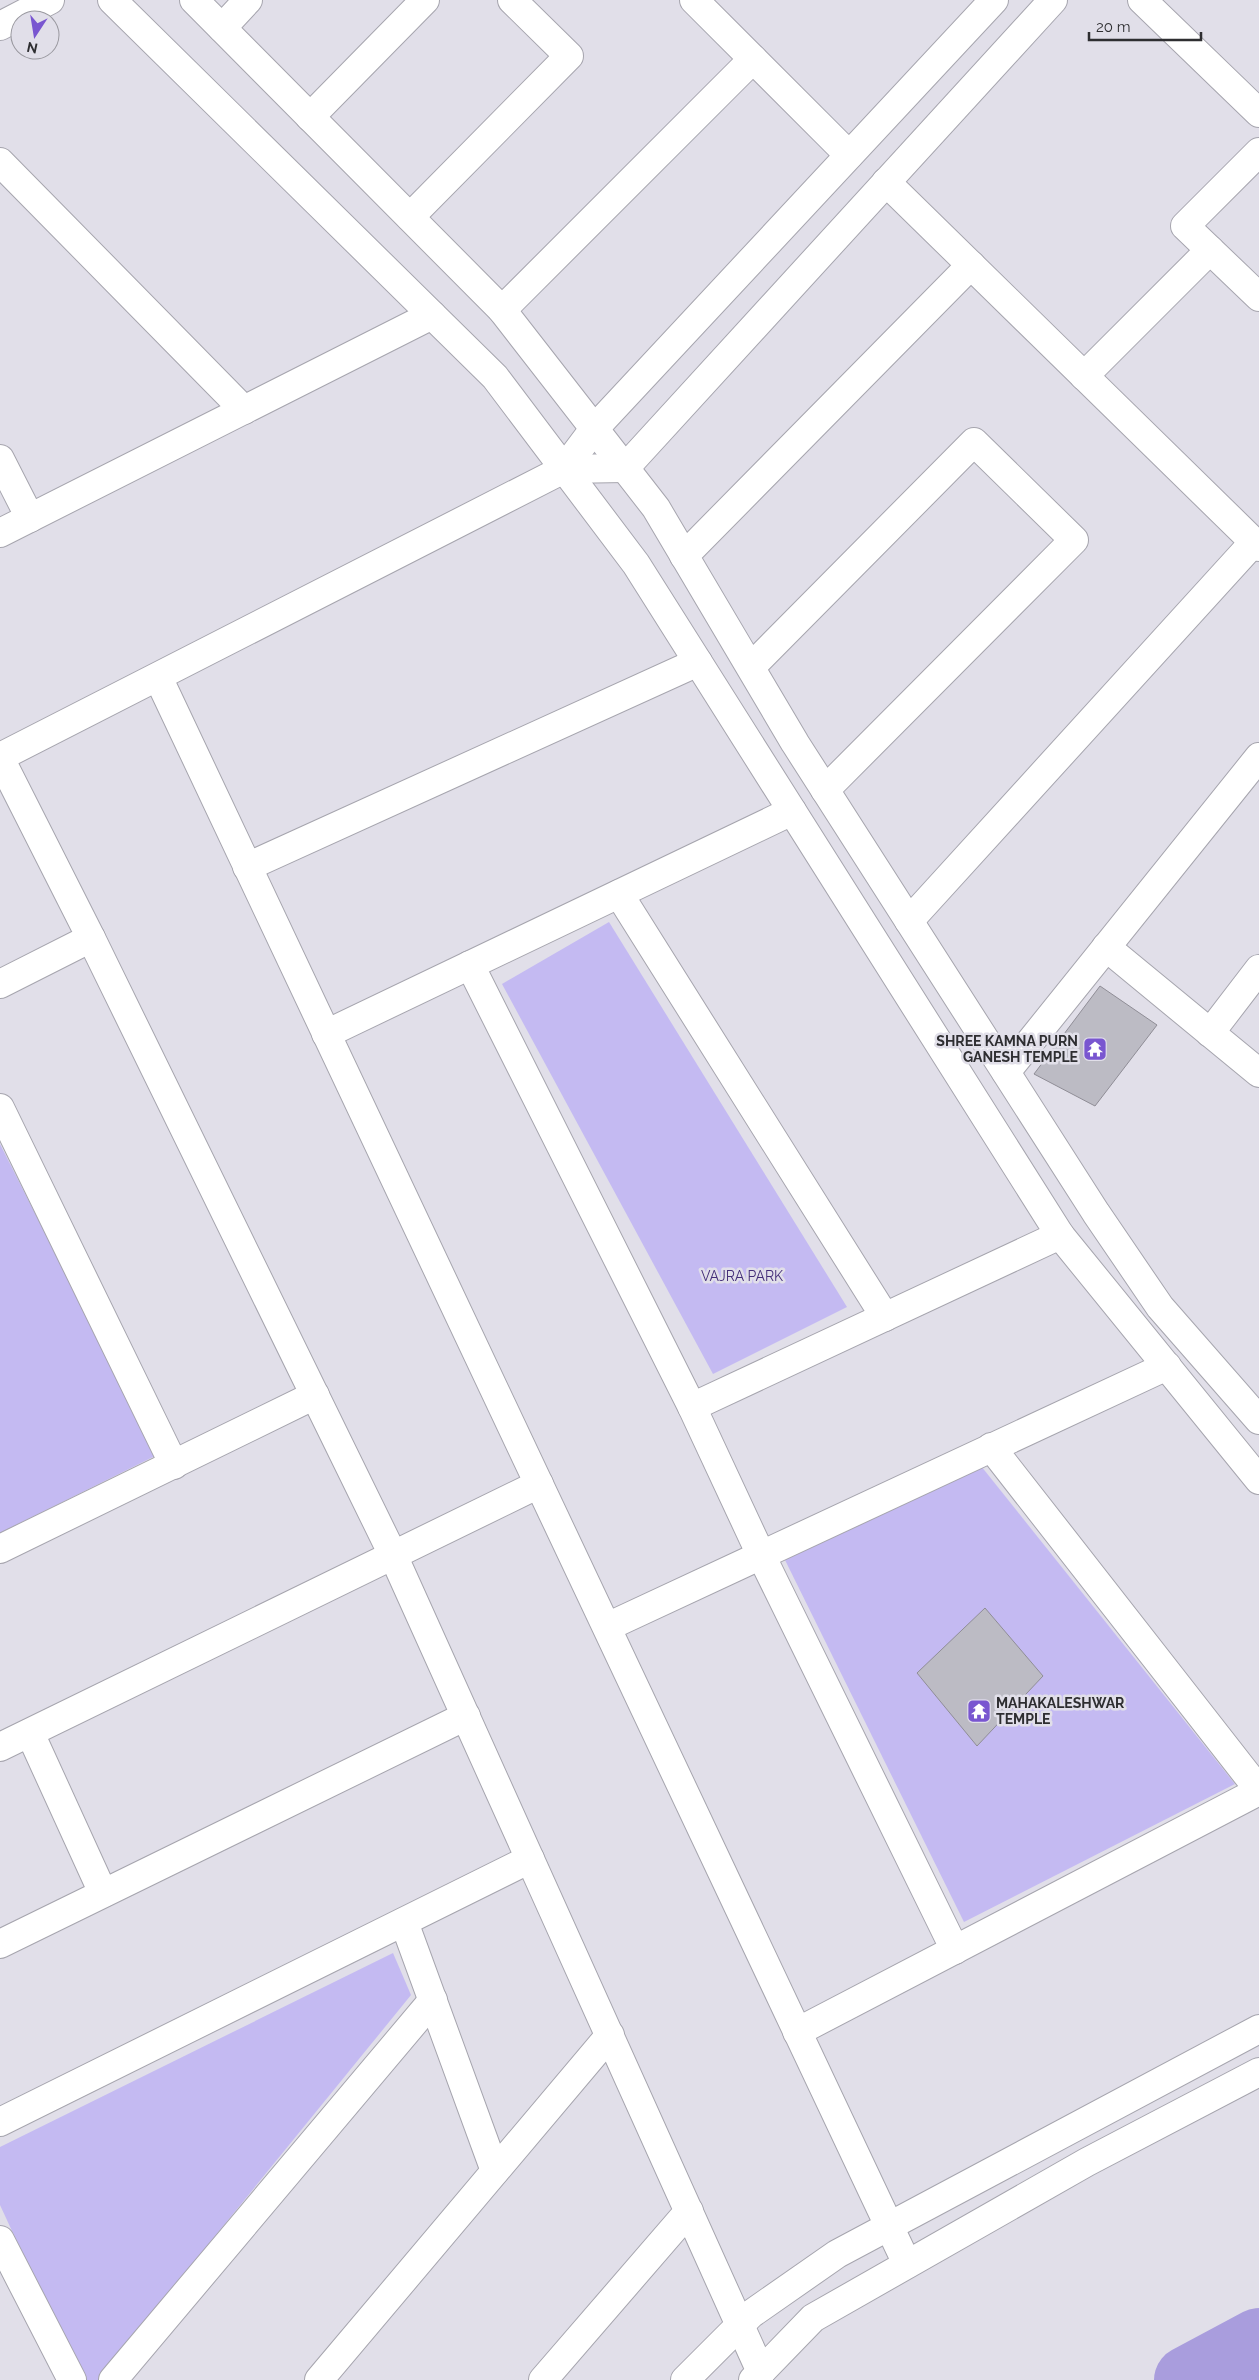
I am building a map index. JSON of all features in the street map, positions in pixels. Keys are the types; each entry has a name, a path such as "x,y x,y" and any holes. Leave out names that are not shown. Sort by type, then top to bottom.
{"street":[{"path":"0,26 50,0"},
{"path":"112,0 494,377 636,564 1060,1235 1259,1480"},
{"path":"194,0 502,310 656,508 825,790 1096,1213 1160,1307 1259,1420"},
{"path":"222,28 248,0"},
{"path":"310,117 425,0"},
{"path":"410,217 569,56 512,0"},
{"path":"694,0 849,155"},
{"path":"993,0 594,429 564,469 0,758 91,938 393,1555 740,2325 757,2376 813,2318 1087,2162 1259,2072"},
{"path":"564,469 625,468 1053,0"},
{"path":"1142,0 1259,113"},
{"path":"502,310 753,60"},
{"path":"1259,152 1185,226 1259,297"},
{"path":"0,162 244,410"},
{"path":"886,182 1257,544 909,921"},
{"path":"1084,376 1210,250"},
{"path":"684,556 971,264"},
{"path":"0,533 432,315"},
{"path":"750,667 974,442 1074,540 825,790"},
{"path":"0,459 30,518"},
{"path":"247,866 698,662"},
{"path":"158,677 907,2264"},
{"path":"1006,1072 1259,757"},
{"path":"326,1034 792,811"},
{"path":"619,894 885,1317"},
{"path":"0,984 91,938"},
{"path":"1106,947 1259,1074"},
{"path":"470,965 692,1407 761,1555 955,1950"},
{"path":"1210,1033 1259,969"},
{"path":"0,1108 174,1465"},
{"path":"692,1407 1060,1235"},
{"path":"607,1627 1166,1366"},
{"path":"0,1550 315,1395"},
{"path":"798,2032 1259,1791 991,1448"},
{"path":"0,1747 539,1484"},
{"path":"0,1944 466,1716"},
{"path":"30,1733 103,1893"},
{"path":"0,2122 530,1859"},
{"path":"404,1922 495,2171"},
{"path":"113,2380 433,2000"},
{"path":"685,2380 751,2314 837,2254 1259,2029"},
{"path":"319,2380 610,2035"},
{"path":"543,2380 689,2212"},
{"path":"0,2240 72,2380"}],"green space":[{"name":"VAJRA PARK","path":"609,922 847,1307 713,1374 502,984"},
{"path":"0,1144 157,1455 0,1533"},
{"path":"981,1466 1235,1784 964,1922 785,1560"},
{"path":"393,1953 411,1995 98,2380 81,2380 0,2205 0,2147"}],"building":[{"name":"SHREE KAMNA PURN GANESH TEMPLE","path":"1100,986 1157,1025 1095,1106 1034,1074"},
{"name":"MAHAKALESHWAR TEMPLE","path":"985,1608 1043,1676 977,1746 917,1673"}],"waterway":[{"path":"1188,2380 1259,2342"}],"place":[{"name":"SHREE KAMNA PURN GANESH TEMPLE","path":"1095,1049"},
{"name":"MAHAKALESHWAR TEMPLE","path":"979,1711"}]}
